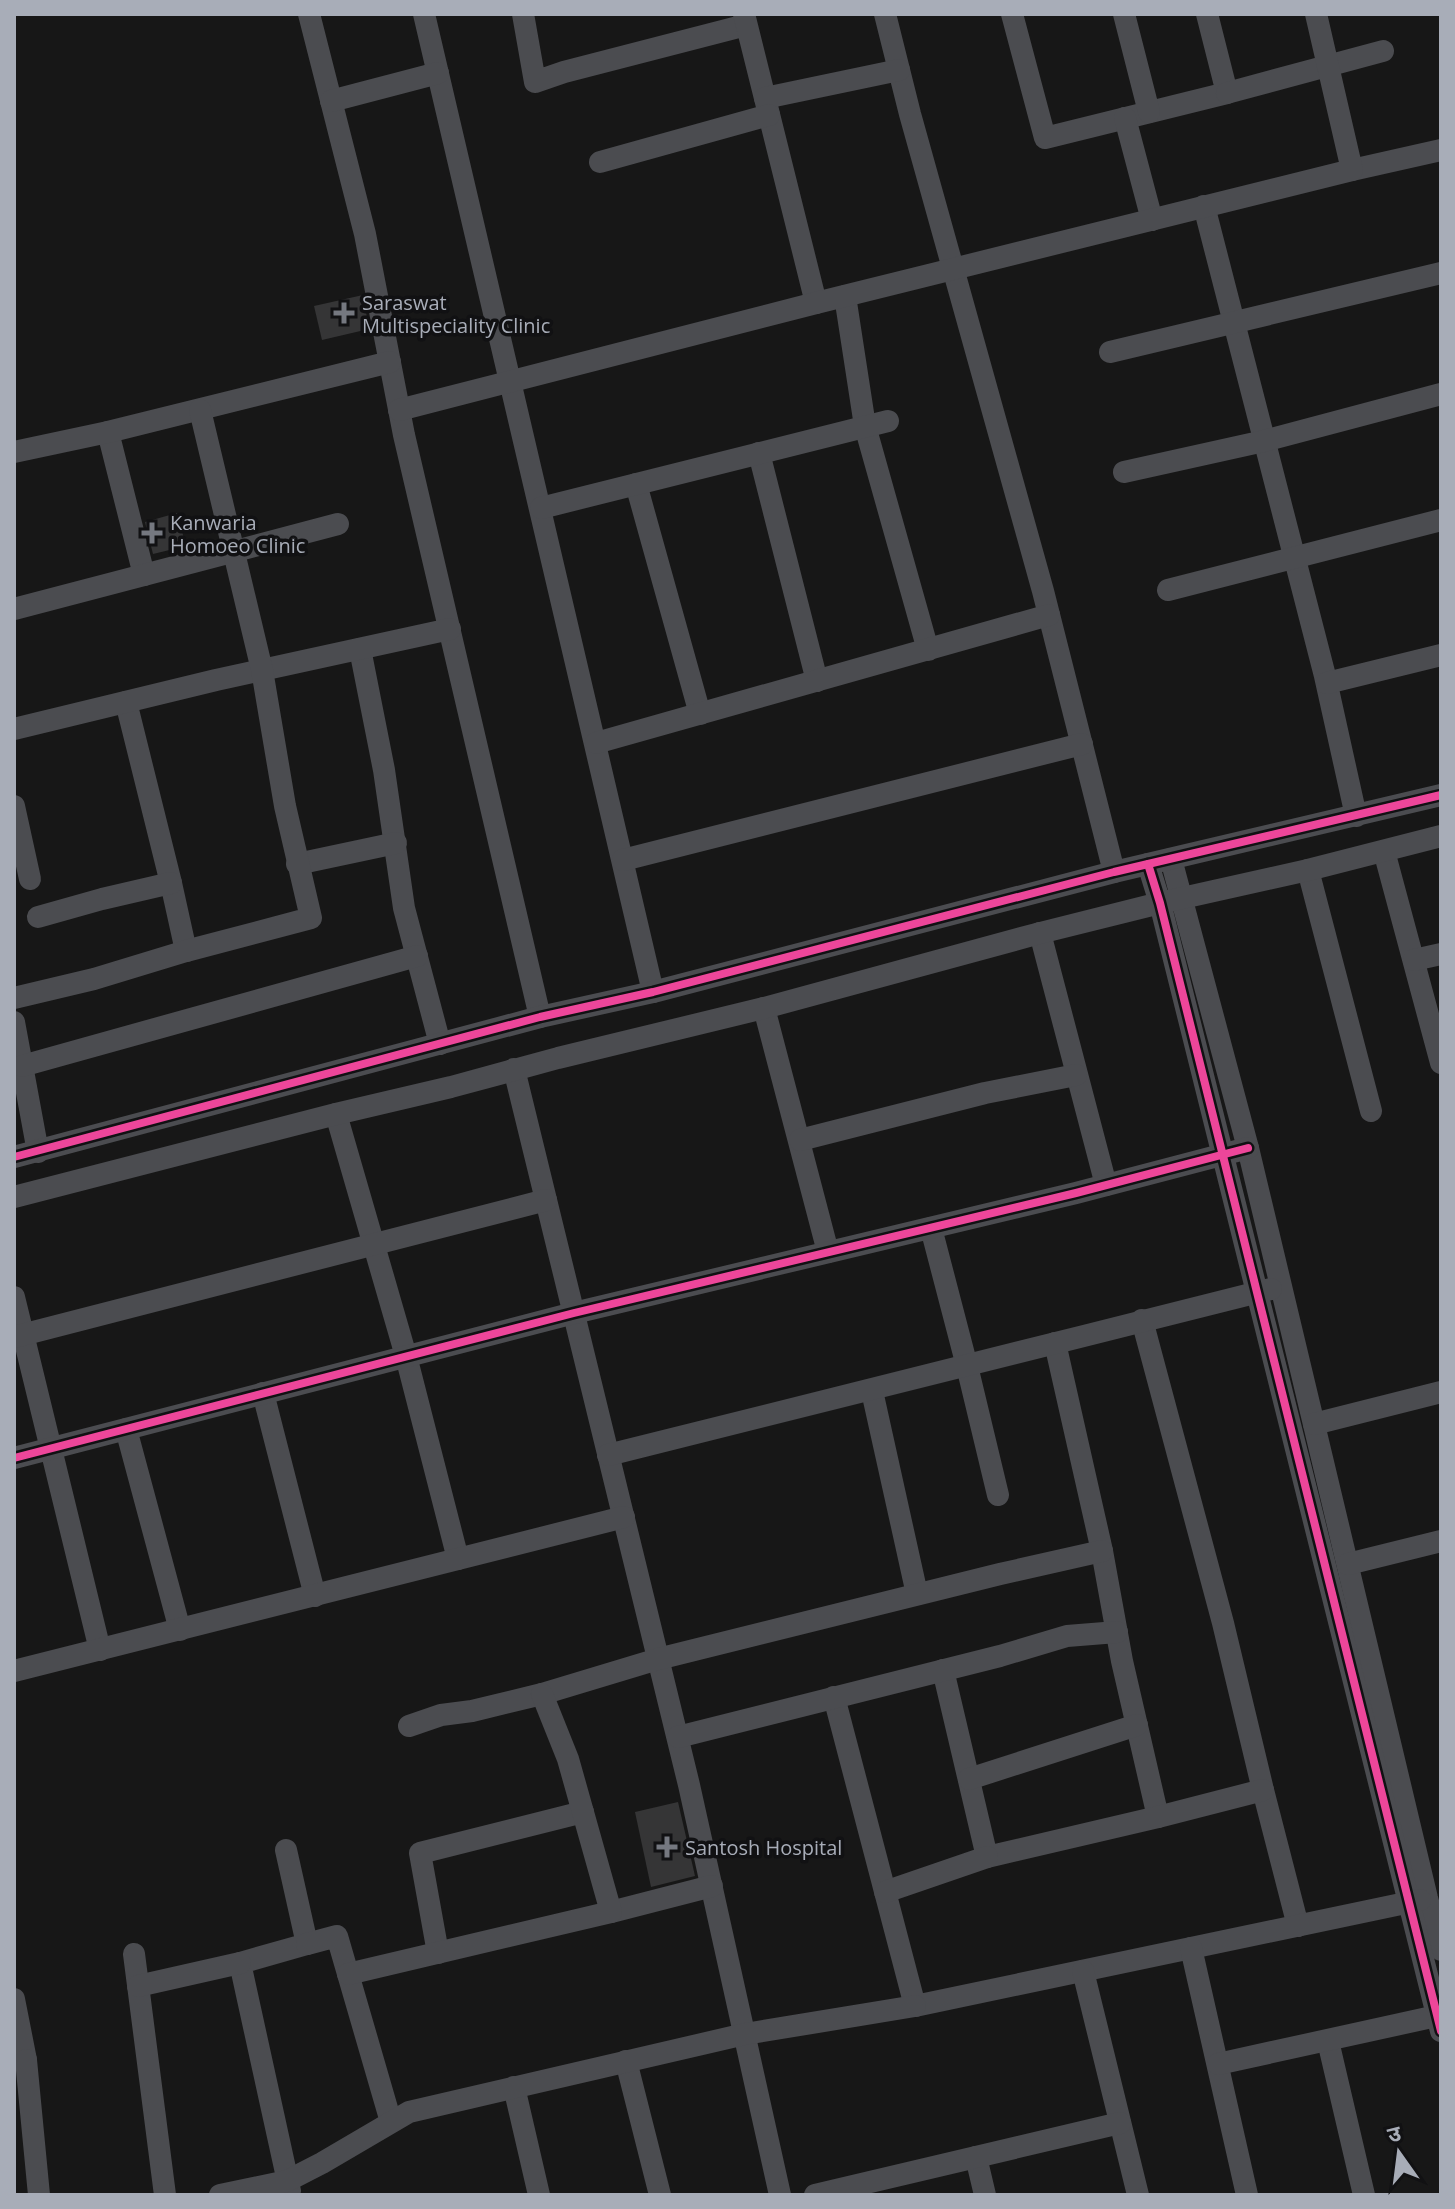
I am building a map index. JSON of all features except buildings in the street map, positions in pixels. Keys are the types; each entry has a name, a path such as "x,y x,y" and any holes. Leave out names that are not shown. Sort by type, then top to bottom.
{"street":[{"path":"309,14 365,234 399,410 540,1017"},
{"path":"424,14 653,992"},
{"path":"523,14 535,82 745,20 816,303"},
{"path":"885,14 1049,615 1114,872"},
{"path":"1012,14 1045,138 1383,51"},
{"path":"1124,14 1149,112"},
{"path":"1207,14 1227,93"},
{"path":"1316,14 1352,170"},
{"path":"600,162 767,107 899,70"},
{"path":"331,101 438,73"},
{"path":"1125,118 1152,220"},
{"path":"399,410 1204,206 1441,150"},
{"path":"1204,206 1327,683 1356,816"},
{"path":"1110,352 1441,273"},
{"path":"845,296 865,426 928,650"},
{"path":"14,452 200,410 390,362"},
{"path":"1124,472 1264,441 1441,394"},
{"path":"14,998 94,979 311,918 285,806 262,670 200,410"},
{"path":"541,508 888,421"},
{"path":"108,432 144,575"},
{"path":"759,453 817,681"},
{"path":"636,484 700,714"},
{"path":"1168,590 1441,520"},
{"path":"14,609 338,524"},
{"path":"596,743 1049,615"},
{"path":"14,729 450,629"},
{"path":"360,649 384,770 404,908 440,1044"},
{"path":"1327,683 1441,655"},
{"path":"126,702 186,951"},
{"path":"623,860 1082,744"},
{"path":"14,1157 540,1017 653,992 1114,872 1441,795"},
{"path":"14,806 30,879"},
{"path":"14,1197 764,1008 1040,933 1441,836"},
{"path":"297,864 396,843"},
{"path":"1384,851 1441,1063"},
{"path":"1171,859 1171,901 1223,1155 1257,1293 1441,1950"},
{"path":"1148,864 1171,901 1248,1148 1425,1898 1440,2021 1218,2064"},
{"path":"1308,870 1371,1111"},
{"path":"38,917 171,883"},
{"path":"1040,933 1106,1185"},
{"path":"1414,960 1441,954"},
{"path":"22,1066 417,956"},
{"path":"764,1008 828,1252"},
{"path":"14,1022 38,1152"},
{"path":"514,1069 678,1737 780,2195"},
{"path":"800,1140 985,1093 1076,1075"},
{"path":"336,1114 406,1356 458,1559"},
{"path":"14,1458 574,1313 1248,1148"},
{"path":"18,1336 546,1200"},
{"path":"931,1228 998,1495"},
{"path":"608,1455 1281,1287"},
{"path":"14,1297 18,1336 50,1448 100,1650"},
{"path":"1142,1320 1223,1623 1298,1926"},
{"path":"1055,1343 1158,1817"},
{"path":"872,1391 917,1594"},
{"path":"1314,1424 1441,1392"},
{"path":"263,1393 315,1596"},
{"path":"126,1429 180,1630"},
{"path":"14,1671 624,1517"},
{"path":"1348,1564 1441,1541"},
{"path":"409,1726 441,1715 542,1694 658,1659 1102,1551"},
{"path":"678,1737 1000,1656 1067,1636 1117,1632"},
{"path":"943,1670 987,1857"},
{"path":"542,1694 568,1759 611,1912"},
{"path":"834,1697 915,2006"},
{"path":"969,1779 1137,1725"},
{"path":"885,1892 987,1857 1263,1790"},
{"path":"438,1953 420,1853 583,1812"},
{"path":"286,1850 307,1944"},
{"path":"348,1974 712,1886"},
{"path":"220,2195 289,2188 322,2163 409,2112 745,2034 915,2006 1425,1898"},
{"path":"138,1986 240,1963 337,1936 391,2122"},
{"path":"1191,1948 1247,2195"},
{"path":"134,1954 165,2195"},
{"path":"240,1963 289,2188"},
{"path":"1083,1971 1138,2195"},
{"path":"14,1999 39,2195"},
{"path":"1328,2041 1364,2195"},
{"path":"626,2061 660,2195"},
{"path":"514,2087 539,2195"},
{"path":"815,2195 1120,2123"},
{"path":"976,2157 985,2195"}],"cycle path":[{"path":"14,1157 540,1017 653,992 1114,872 1441,795"},
{"path":"1148,864 1441,2031"},
{"path":"14,1458 574,1313 1076,1193 1248,1148"}],"place":[{"name":"Saraswat Multispeciality Clinic","path":"344,313"},
{"name":"Kanwaria Homoeo Clinic","path":"152,533"},
{"name":"Santosh Hospital","path":"667,1847"}]}
